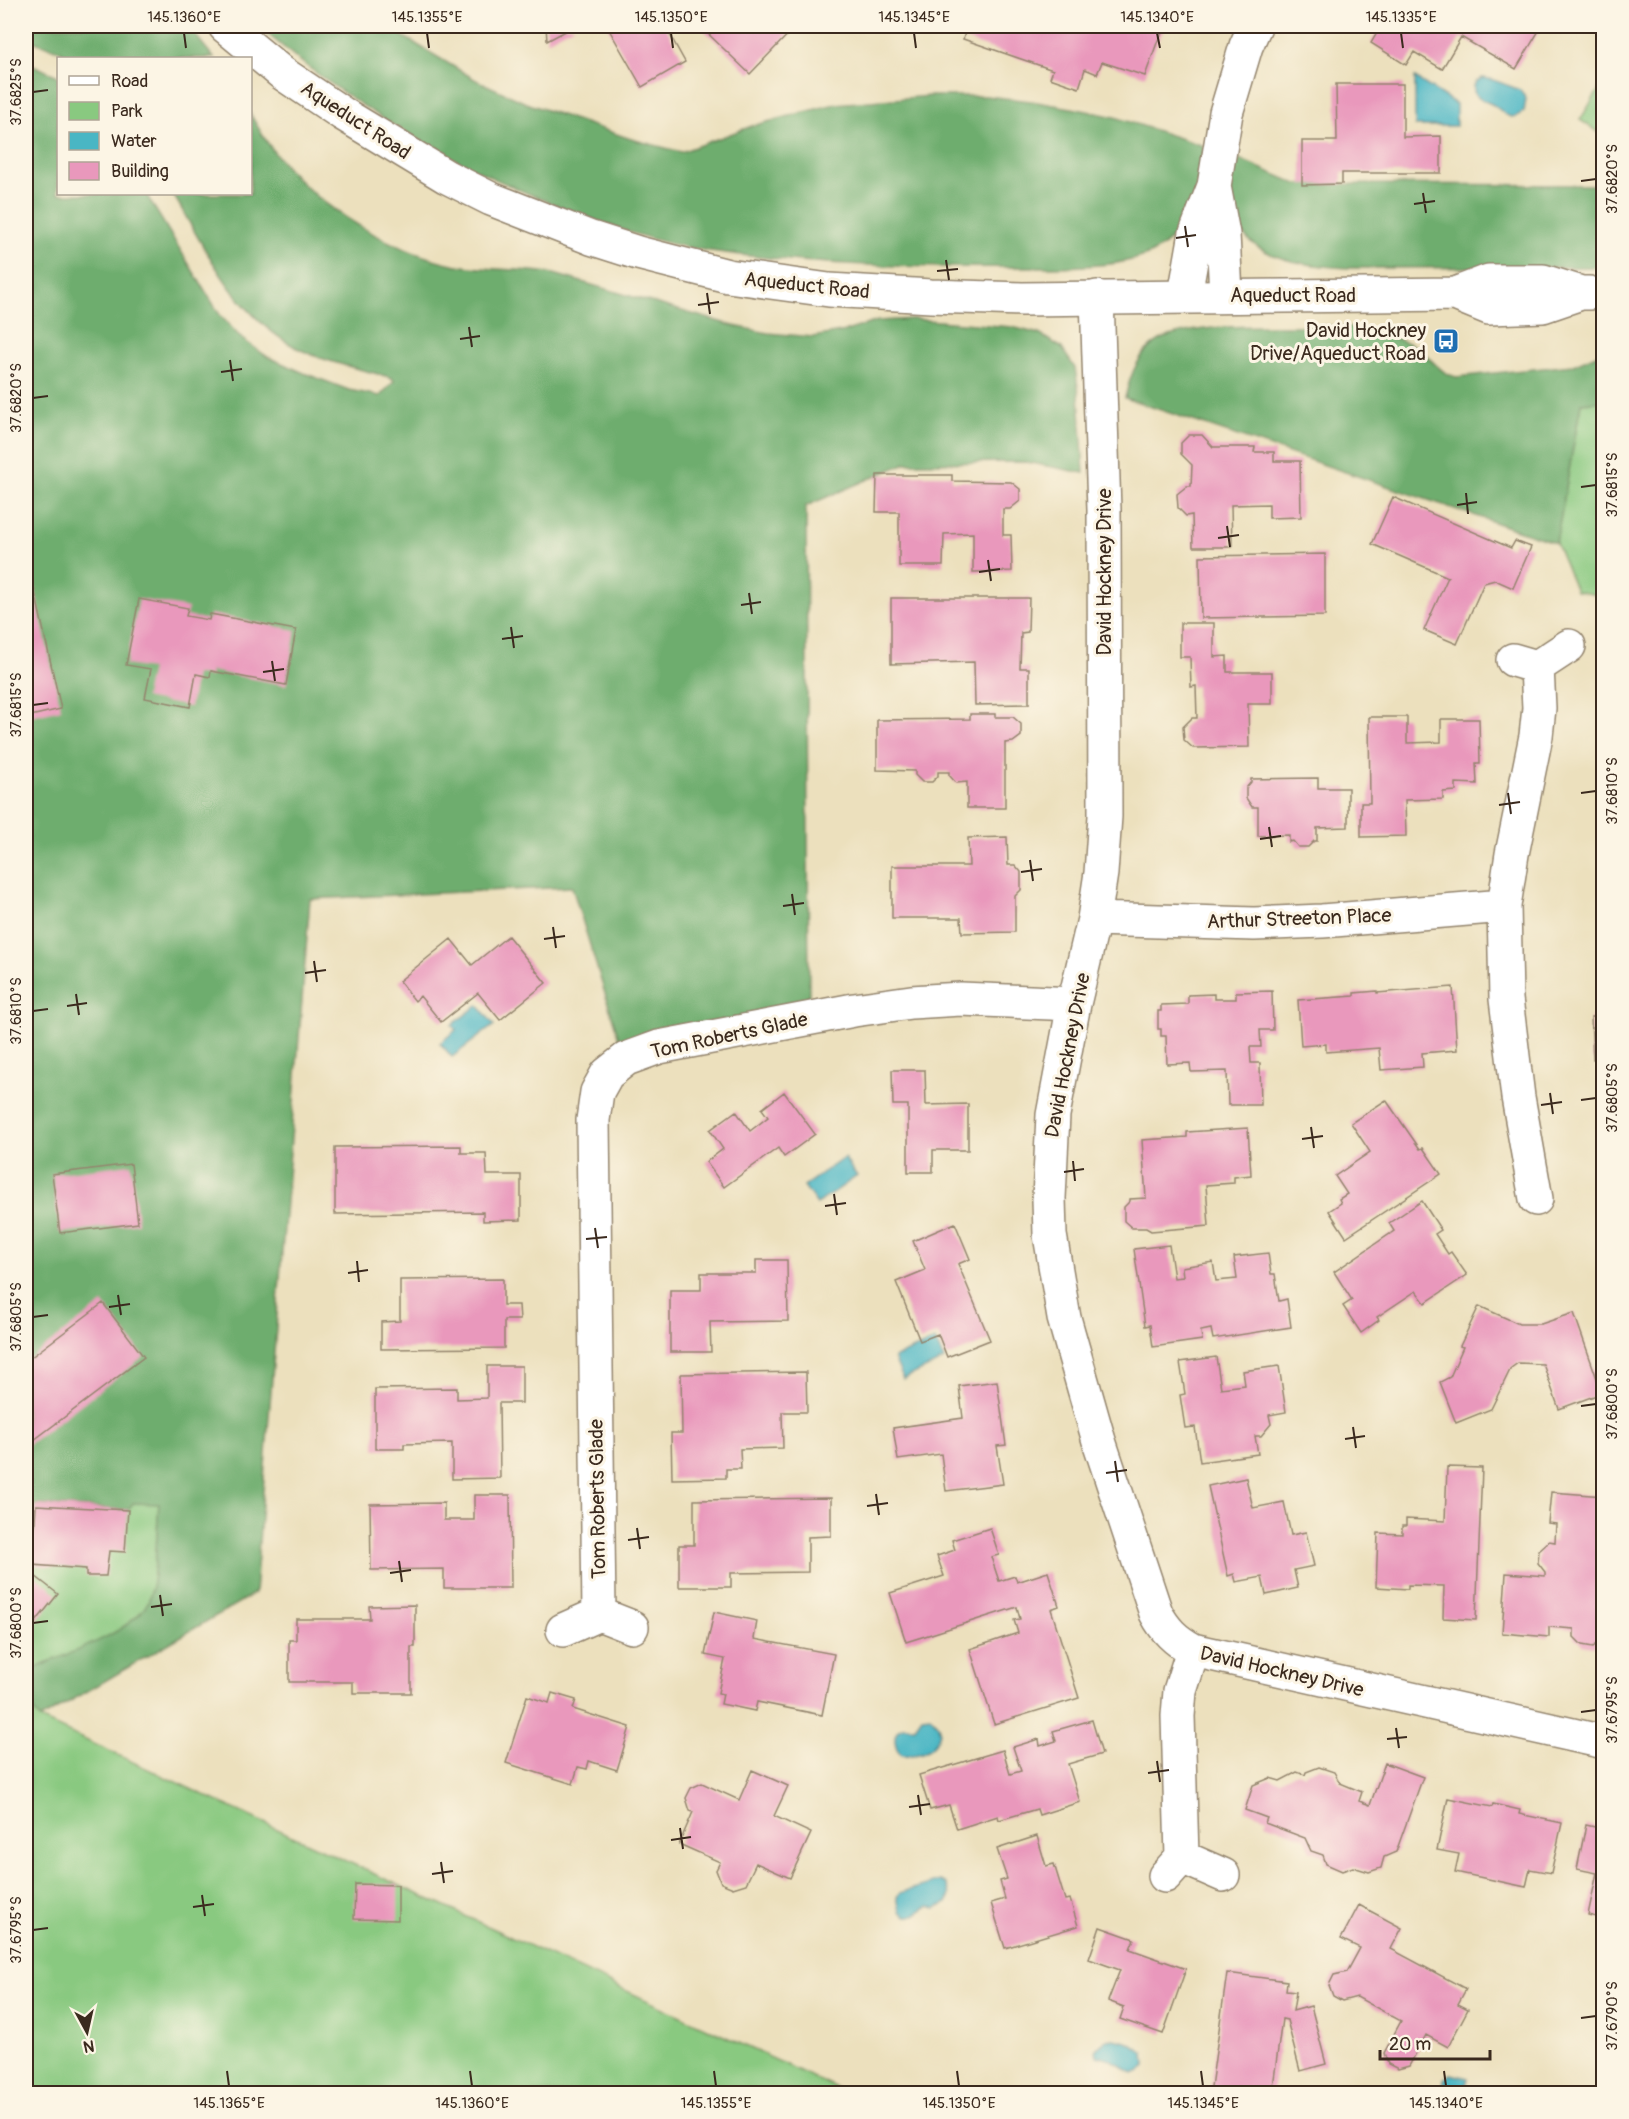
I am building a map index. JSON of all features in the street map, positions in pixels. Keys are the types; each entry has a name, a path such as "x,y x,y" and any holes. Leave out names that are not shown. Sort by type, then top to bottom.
{"street":[{"name":"Aqueduct Road","path":"225,26 291,78 369,130 447,177 548,223 638,253 728,276 830,290 1022,299 1455,294 1489,308 1543,306 1592,293"},
{"path":"1185,296 1196,233 1214,186 1229,102 1246,46 1255,26"},
{"path":"1214,186 1223,234 1226,295"},
{"name":"David Hockney Drive","path":"1097,297 1104,499 1105,816 1101,873 1094,919 1074,1004 1053,1115 1050,1154 1050,1235 1064,1318 1099,1441 1156,1613 1165,1629 1192,1650 1604,1742"},
{"path":"1536,1199 1518,1097 1506,999 1504,906 1536,736 1539,708 1525,664 1569,646"},
{"name":"Arthur Streeton Place","path":"1094,919 1254,924 1322,921 1504,906"},
{"name":"Tom Roberts Glade","path":"599,1614 593,1120 597,1092 607,1074 626,1059 659,1047 854,1010 911,1002 961,999 1074,1004"},
{"path":"563,1630 599,1614 632,1627"},
{"path":"1192,1650 1180,1691 1174,1867 1222,1875"}],"green space":[{"path":"26,26 188,26 213,57 70,57 58,50 26,39"},
{"path":"257,26 386,26 476,80 526,103 631,139 681,152 752,126 835,104 930,96 986,96 1031,101 1115,117 1204,146 1200,175 1186,218 1169,241 1144,256 1111,264 1073,267 903,266 784,260 704,250 650,238 598,221 531,195 433,148 341,91"},
{"path":"26,62 57,76 57,195 147,195 220,315 242,339 268,357 349,390 380,396 394,381 392,378 330,361 295,347 255,317 224,279 174,195 252,195 252,117 267,142 295,176 337,211 386,240 412,252 438,260 474,268 554,274 734,326 768,333 813,337 846,331 878,321 914,319 1012,327 1039,334 1061,347 1075,368 1084,473 1026,462 906,463 806,506 809,1004 620,1042 572,887 310,899 255,1593 40,1719 31,1708 26,1696 25,1683 32,1670 111,1634 138,1615 147,1604 154,1571 159,1504 133,1503 128,1510 36,1505 26,1509"},
{"path":"1603,83 1603,135 1580,120"},
{"path":"1232,156 1297,184 1603,185 1603,267 1349,268 1298,263 1266,252 1252,243 1241,231 1227,205 1227,186"},
{"path":"1335,326 1376,332 1396,338 1414,346 1449,375 1456,377 1573,365 1603,352 1603,401 1581,403 1556,543 1125,398 1132,373 1146,351 1160,340 1176,334 1220,327"},
{"path":"1603,401 1603,596 1576,591 1556,543 1581,403"},
{"path":"159,1503 154,1571 147,1604 126,1625 110,1635 26,1678 26,1509 36,1505"},
{"path":"26,1699 40,1719 847,2093 26,2093"}],"water":[{"path":"1415,78 1456,104 1456,126 1415,126"},
{"path":"1483,78 1520,90 1526,99 1524,111 1519,115 1508,116 1495,106 1478,98 1474,92 1474,86"},
{"path":"478,1005 494,1025 452,1057 440,1043 456,1030 452,1025"},
{"path":"844,1158 857,1176 817,1204 804,1186"},
{"path":"935,1340 944,1360 903,1379 894,1358"},
{"path":"930,1716 938,1725 940,1732 935,1743 926,1751 915,1755 902,1755 895,1740 899,1729 915,1727 922,1717"},
{"path":"940,1881 946,1884 948,1889 947,1903 936,1908 929,1906 911,1916 900,1911 897,1897 900,1893"},
{"path":"1107,2040 1127,2042 1145,2053 1146,2066 1137,2073 1133,2073 1116,2062 1097,2056 1096,2049"},
{"path":"1451,2074 1468,2078 1464,2093 1443,2093 1444,2079"}],"building":[{"path":"546,26 575,26 547,41"},
{"path":"607,26 665,26 685,62 642,87"},
{"path":"700,26 796,26 750,74"},
{"path":"967,26 1096,26 1107,29 1109,26 1166,26 1158,40 1145,76 1102,62 1097,74 1085,69 1079,88 1050,78 1053,70 963,39"},
{"path":"1381,26 1535,26 1540,29 1516,69 1461,37 1442,69 1414,52 1406,65 1371,43"},
{"path":"1336,84 1403,84 1403,137 1441,136 1441,173 1342,173 1342,184 1302,185 1302,141 1337,141"},
{"path":"1189,435 1202,435 1213,447 1255,447 1254,452 1274,452 1274,461 1300,461 1301,517 1269,518 1269,504 1231,505 1232,547 1193,547 1192,515 1186,516 1178,508 1177,494 1187,486 1191,486 1192,465 1181,454 1181,443"},
{"path":"877,475 952,475 952,481 1011,482 1020,489 1020,501 1010,509 1003,509 1003,535 1011,535 1012,571 973,572 973,533 944,534 943,566 899,566 899,512 876,512"},
{"path":"1393,497 1511,548 1515,541 1531,547 1513,588 1495,580 1484,583 1457,644 1424,630 1448,577 1372,544"},
{"path":"26,551 61,709 26,717"},
{"path":"1325,554 1325,616 1201,618 1200,556"},
{"path":"891,598 1029,598 1028,632 1021,633 1020,668 1029,668 1029,704 975,705 974,662 891,664"},
{"path":"139,599 188,608 186,616 209,620 210,614 296,630 286,685 211,671 210,677 196,674 190,707 145,698 151,669 126,665"},
{"path":"1180,623 1214,623 1214,657 1227,656 1227,672 1272,672 1272,704 1248,704 1249,747 1193,748 1184,740 1183,727 1192,718 1197,718 1196,686 1191,687 1190,657 1180,657"},
{"path":"970,714 1013,717 1021,724 1021,736 1013,742 1005,743 1005,808 967,808 967,782 956,783 949,772 938,772 938,776 932,782 922,782 915,775 915,771 877,770 877,720 970,719"},
{"path":"1369,717 1407,717 1407,743 1441,742 1441,719 1479,719 1480,763 1476,763 1477,784 1456,783 1456,791 1443,792 1443,799 1405,800 1406,836 1361,837 1361,803 1370,803"},
{"path":"1318,778 1318,788 1348,788 1348,827 1317,828 1317,841 1308,847 1298,847 1293,841 1289,842 1289,835 1258,836 1258,807 1252,807 1246,798 1246,788 1251,779"},
{"path":"1007,837 1008,865 1015,865 1021,872 1021,890 1015,896 1015,932 962,933 961,918 892,918 892,866 969,866 968,838"},
{"path":"508,936 546,983 500,1020 478,993 441,1022 420,996 415,1001 399,981 451,939 472,965"},
{"path":"1453,987 1457,1050 1422,1053 1423,1067 1381,1070 1379,1048 1326,1052 1326,1044 1301,1046 1298,1000 1354,996 1354,993 1377,991 1377,993"},
{"path":"1272,991 1273,1030 1260,1030 1261,1047 1250,1047 1251,1063 1260,1063 1261,1105 1228,1105 1227,1071 1191,1072 1190,1063 1167,1064 1166,1036 1161,1036 1161,1029 1158,1029 1158,1011 1161,1011 1161,1005 1188,1004 1188,995 1214,994 1214,999 1236,999 1236,992"},
{"path":"1604,1016 1604,1059 1593,1059 1591,1017"},
{"path":"892,1070 925,1070 926,1105 968,1104 968,1150 933,1150 933,1172 908,1172 908,1105 893,1105"},
{"path":"784,1092 815,1134 784,1157 778,1148 724,1187 706,1162 723,1149 710,1130 736,1111 750,1131 768,1117 762,1109"},
{"path":"1386,1100 1420,1149 1423,1148 1441,1174 1346,1237 1329,1211 1341,1203 1339,1199 1347,1194 1335,1176 1370,1152 1351,1123"},
{"path":"1248,1128 1251,1175 1234,1177 1234,1183 1206,1185 1209,1226 1151,1231 1146,1228 1132,1228 1124,1221 1124,1207 1130,1199 1146,1198 1142,1140 1187,1137 1187,1132"},
{"path":"461,1146 461,1153 486,1153 487,1175 521,1175 521,1220 483,1221 483,1212 335,1214 335,1147"},
{"path":"131,1164 138,1223 60,1233 52,1174"},
{"path":"1422,1201 1441,1230 1435,1234 1448,1254 1451,1252 1467,1275 1425,1303 1416,1291 1377,1317 1379,1320 1361,1333 1343,1306 1352,1300 1334,1272 1394,1231 1389,1223"},
{"path":"955,1223 970,1259 958,1264 990,1340 947,1357 938,1334 920,1341 896,1282 925,1270 913,1241"},
{"path":"1169,1245 1174,1278 1183,1277 1182,1267 1213,1262 1216,1281 1237,1279 1234,1257 1268,1253 1271,1274 1275,1274 1279,1301 1287,1299 1291,1327 1213,1339 1211,1329 1201,1331 1202,1340 1153,1347 1150,1325 1145,1326 1134,1249"},
{"path":"756,1260 787,1260 788,1321 710,1322 711,1352 670,1352 670,1290 701,1290 701,1273 756,1273"},
{"path":"503,1279 503,1305 519,1305 520,1320 504,1320 504,1348 381,1349 381,1322 400,1321 400,1280"},
{"path":"103,1303 144,1357 26,1446 26,1361"},
{"path":"1479,1306 1519,1324 1541,1324 1574,1313 1602,1393 1559,1409 1543,1364 1518,1363 1511,1368 1491,1409 1456,1423 1440,1382 1450,1377 1463,1347 1460,1346"},
{"path":"1216,1357 1221,1388 1245,1385 1243,1371 1279,1366 1286,1412 1269,1415 1271,1424 1261,1436 1255,1436 1258,1454 1200,1462 1195,1427 1185,1428 1180,1395 1185,1394 1180,1362"},
{"path":"487,1366 522,1366 522,1403 499,1403 500,1478 452,1479 452,1443 404,1444 404,1449 375,1449 375,1389 457,1388 457,1399 487,1398"},
{"path":"806,1372 807,1412 782,1412 783,1448 740,1449 741,1469 726,1469 726,1478 672,1479 671,1433 682,1433 681,1374"},
{"path":"997,1381 1006,1445 997,1446 1003,1484 946,1491 941,1454 898,1460 893,1428 963,1418 959,1386"},
{"path":"1447,1467 1482,1468 1476,1620 1443,1618 1444,1586 1408,1585 1408,1589 1376,1587 1378,1533 1402,1534 1402,1526 1406,1526 1406,1519 1445,1521"},
{"path":"1246,1478 1253,1508 1284,1502 1291,1535 1306,1532 1314,1566 1294,1570 1298,1588 1266,1595 1262,1577 1236,1582 1234,1574 1228,1576 1208,1486"},
{"path":"1551,1492 1604,1496 1604,1639 1593,1647 1582,1645 1574,1637 1574,1629 1549,1627 1549,1637 1502,1633 1506,1573 1545,1576 1545,1572 1538,1563 1539,1550 1549,1541 1555,1542 1556,1524 1548,1523"},
{"path":"474,1495 510,1495 511,1588 444,1588 444,1569 371,1570 370,1504 444,1503 444,1520 474,1520"},
{"path":"831,1498 831,1536 808,1537 808,1572 731,1573 731,1587 679,1587 679,1545 694,1545 694,1500"},
{"path":"36,1505 128,1510 125,1552 109,1551 106,1576 86,1576 86,1569 32,1565"},
{"path":"990,1528 999,1555 991,1557 999,1581 1015,1576 1017,1582 1048,1572 1059,1606 1051,1609 1079,1698 994,1724 970,1649 1018,1633 1014,1620 1020,1619 1017,1607 906,1642 890,1593 944,1576 937,1556 955,1550 952,1540"},
{"path":"26,1569 58,1594 26,1634"},
{"path":"415,1605 415,1647 411,1647 411,1693 353,1693 353,1682 289,1682 289,1640 296,1640 296,1619 370,1619 369,1606"},
{"path":"714,1612 757,1621 754,1639 834,1654 822,1715 757,1702 755,1711 721,1704 723,1694 718,1693 725,1659 705,1655"},
{"path":"552,1693 576,1700 573,1709 630,1727 617,1770 589,1761 587,1769 578,1767 573,1784 506,1763 527,1696 549,1703"},
{"path":"1092,1720 1102,1754 1068,1764 1080,1802 1039,1815 1037,1809 999,1820 998,1816 957,1829 949,1805 930,1810 919,1775 1003,1750 1010,1774 1021,1771 1013,1747 1039,1739 1040,1746 1056,1741 1053,1731"},
{"path":"1385,1763 1423,1777 1396,1852 1384,1857 1381,1868 1369,1872 1353,1867 1342,1871 1326,1864 1323,1855 1311,1851 1305,1838 1265,1823 1267,1818 1245,1810 1253,1785 1270,1778 1280,1781 1297,1772 1305,1775 1306,1772 1319,1767 1334,1772 1340,1783 1362,1792 1359,1801 1370,1805"},
{"path":"752,1770 788,1786 774,1816 811,1833 790,1878 756,1863 746,1884 733,1888 721,1883 716,1870 720,1862 679,1844 693,1812 690,1811 686,1798 691,1788 702,1783 739,1800"},
{"path":"1448,1798 1492,1807 1493,1804 1520,1810 1519,1814 1562,1823 1551,1873 1530,1869 1526,1887 1455,1872 1459,1854 1437,1850"},
{"path":"1586,1825 1604,1829 1604,1919 1588,1915 1597,1873 1577,1869"},
{"path":"1037,1836 1046,1866 1054,1864 1065,1900 1070,1899 1078,1926 1005,1948 991,1903 1005,1899 1000,1881 1007,1879 997,1849"},
{"path":"355,1884 398,1885 398,1920 354,1919"},
{"path":"1359,1905 1402,1928 1391,1949 1466,1989 1458,2004 1468,2009 1448,2047 1426,2035 1409,2066 1398,2069 1388,2064 1384,2053 1401,2021 1357,1997 1342,2001 1333,1996 1329,1985 1334,1975 1347,1972 1360,1948 1341,1939"},
{"path":"1100,1927 1134,1939 1130,1949 1186,1969 1163,2034 1120,2019 1124,2007 1108,2001 1120,1970 1089,1959"},
{"path":"1227,1973 1287,1981 1286,1991 1296,1992 1293,2011 1311,2006 1326,2064 1300,2071 1287,2020 1282,2019 1272,2094 1210,2094"}],"place":[{"name":"David Hockney Drive/Aqueduct Road","path":"1446,341"}]}
